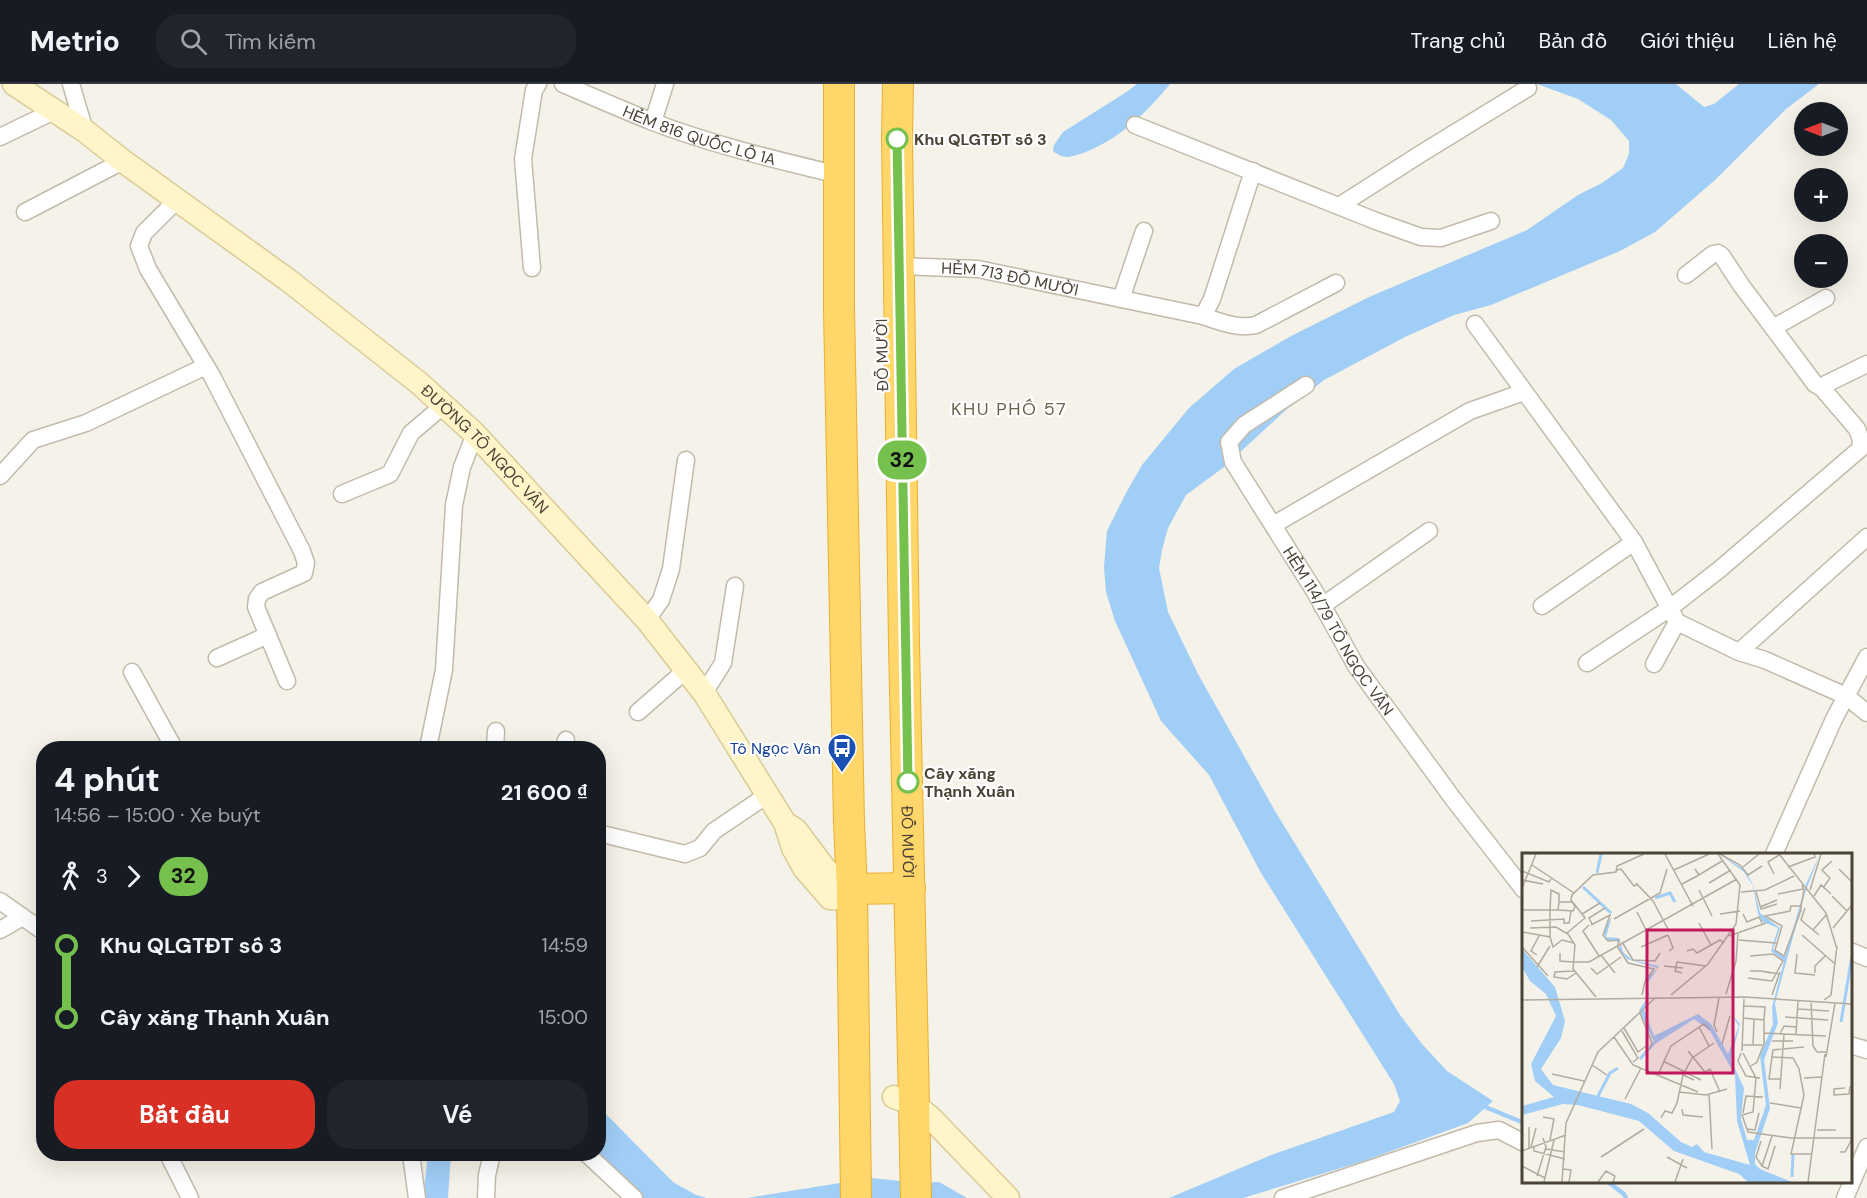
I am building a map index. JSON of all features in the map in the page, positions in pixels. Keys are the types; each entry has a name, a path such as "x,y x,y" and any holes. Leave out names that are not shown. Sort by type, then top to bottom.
{"highway":[{"name":"ĐỖ MƯỜI","path":"839,84 839,309 849,823 870,891"},
{"name":"ĐỖ MƯỜI","path":"857,84 857,297 870,891 904,1101 884,1166"},
{"name":"ĐỖ MƯỜI","path":"870,891 882,317 882,84"},
{"name":"ĐỖ MƯỜI","path":"884,1166 861,938 905,673 898,84"},
{"path":"856,1198 884,1166"},
{"path":"874,1198 884,1166"},
{"path":"884,1166 896,1198"},
{"path":"884,1166 916,1198"}],"street":[{"name":"ĐƯỜNG TÔ NGỌC VÂN","path":"15,84 85,131 288,280 444,405 475,434 647,620 704,693 784,823 795,830 826,870 870,891"},
{"path":"71,84 85,131"},
{"path":"532,268 523,159 534,90 538,84"},
{"name":"HẺM 816 QUỐC LỘ 1A","path":"563,84 653,122 740,150 839,175"},
{"path":"653,122 665,84"},
{"path":"1339,206 1528,88"},
{"path":"0,137 54,111"},
{"path":"1135,125 1421,237 1441,238 1491,222"},
{"path":"25,212 123,161"},
{"path":"1203,316 1212,299 1253,171"},
{"path":"177,200 144,232 139,246 148,269 206,366 302,551 306,563 304,573 262,592 257,599 256,607 286,681"},
{"path":"1121,298 1144,231"},
{"path":"1587,663 1673,615 1742,550 1860,449 1861,440 1857,429 1822,388 1815,384 1722,256 1718,253 1713,254 1686,275"},
{"name":"HẺM 713 ĐỖ MƯỜI","path":"899,266 978,269 1121,298 1243,327 1256,325 1335,283"},
{"path":"1773,328 1826,298"},
{"path":"1475,324 1634,542 1673,615 1739,652 1765,660 1846,696 1867,713"},
{"path":"1822,388 1867,364"},
{"path":"0,476 33,440 86,423 206,366"},
{"name":"HẺM 114/79 TÔ NGỌC VÂN","path":"1306,385 1244,425 1228,442 1233,462 1322,606 1356,666 1454,800 1522,887"},
{"path":"1273,525 1470,411 1524,393"},
{"path":"342,494 390,474 411,433 444,405"},
{"path":"429,741 444,670 454,505 462,467 475,434"},
{"path":"647,620 661,600 671,569 686,460"},
{"path":"1322,606 1429,531"},
{"path":"1739,652 1867,537"},
{"path":"1542,606 1634,542"},
{"path":"704,693 723,663 735,586"},
{"path":"1654,664 1673,615"},
{"path":"217,658 268,635"},
{"path":"1775,853 1834,719 1867,657"},
{"path":"638,712 686,670"},
{"path":"132,672 170,741"},
{"path":"495,741 496,731"},
{"path":"606,835 685,854 700,848 714,831 767,795"},
{"path":"0,901 36,927"},
{"path":"0,930 21,918"},
{"path":"1852,951 1867,958"},
{"path":"1852,1045 1867,1050"},
{"path":"904,1101 931,1118 1008,1198"},
{"path":"1283,1198 1477,1133 1499,1130 1522,1142"},
{"path":"1852,1182 1867,1147"},
{"path":"172,1161 190,1198"},
{"path":"412,1161 417,1198"},
{"path":"486,1198 490,1161"},
{"path":"594,1161 634,1198"},
{"path":"1845,1198 1851,1183"}],"water":[{"path":"1137,84 1170,84 1142,115 1109,140 1083,153 1071,156 1064,157 1053,151 1054,145 1063,132"},
{"path":"1537,84 1676,84 1704,107 1714,104 1739,84 1819,84 1786,109 1715,180 1655,232 1620,251 1491,305 1454,315 1405,337 1324,380 1287,409 1224,467 1186,495 1168,528 1159,568 1168,612 1198,674 1275,811 1400,1015 1447,1071 1493,1101 1468,1123 1364,1161 1243,1198 1169,1198 1274,1154 1394,1112 1400,1101 1394,1084 1261,873 1209,775 1161,721 1115,621 1106,592 1104,567 1107,531 1142,465 1189,408 1234,369 1291,336 1369,297 1527,230 1623,168 1629,154 1629,141 1611,120 1578,99"},
{"path":"606,1114 673,1182 696,1195 707,1198 639,1198 606,1161"},
{"path":"427,1161 451,1161 448,1198 423,1198"},
{"path":"871,1178 919,1183 939,1182 967,1198 747,1198"}],"waterway":[{"path":"1483,1106 1522,1122"},
{"path":"1609,1183 1626,1198"}],"bus line":[{"name":"32","path":"897,139 904,664 908,782"}],"place":[{"name":"Khu QLGTĐT số 3","path":"897,139"},
{"name":"Tô Ngọc Vân","path":"842,774"},
{"name":"Cây xăng Thạnh Xuân","path":"908,782"}],"district":[{"name":"KHU PHỐ 57","path":"1009,409"}]}
